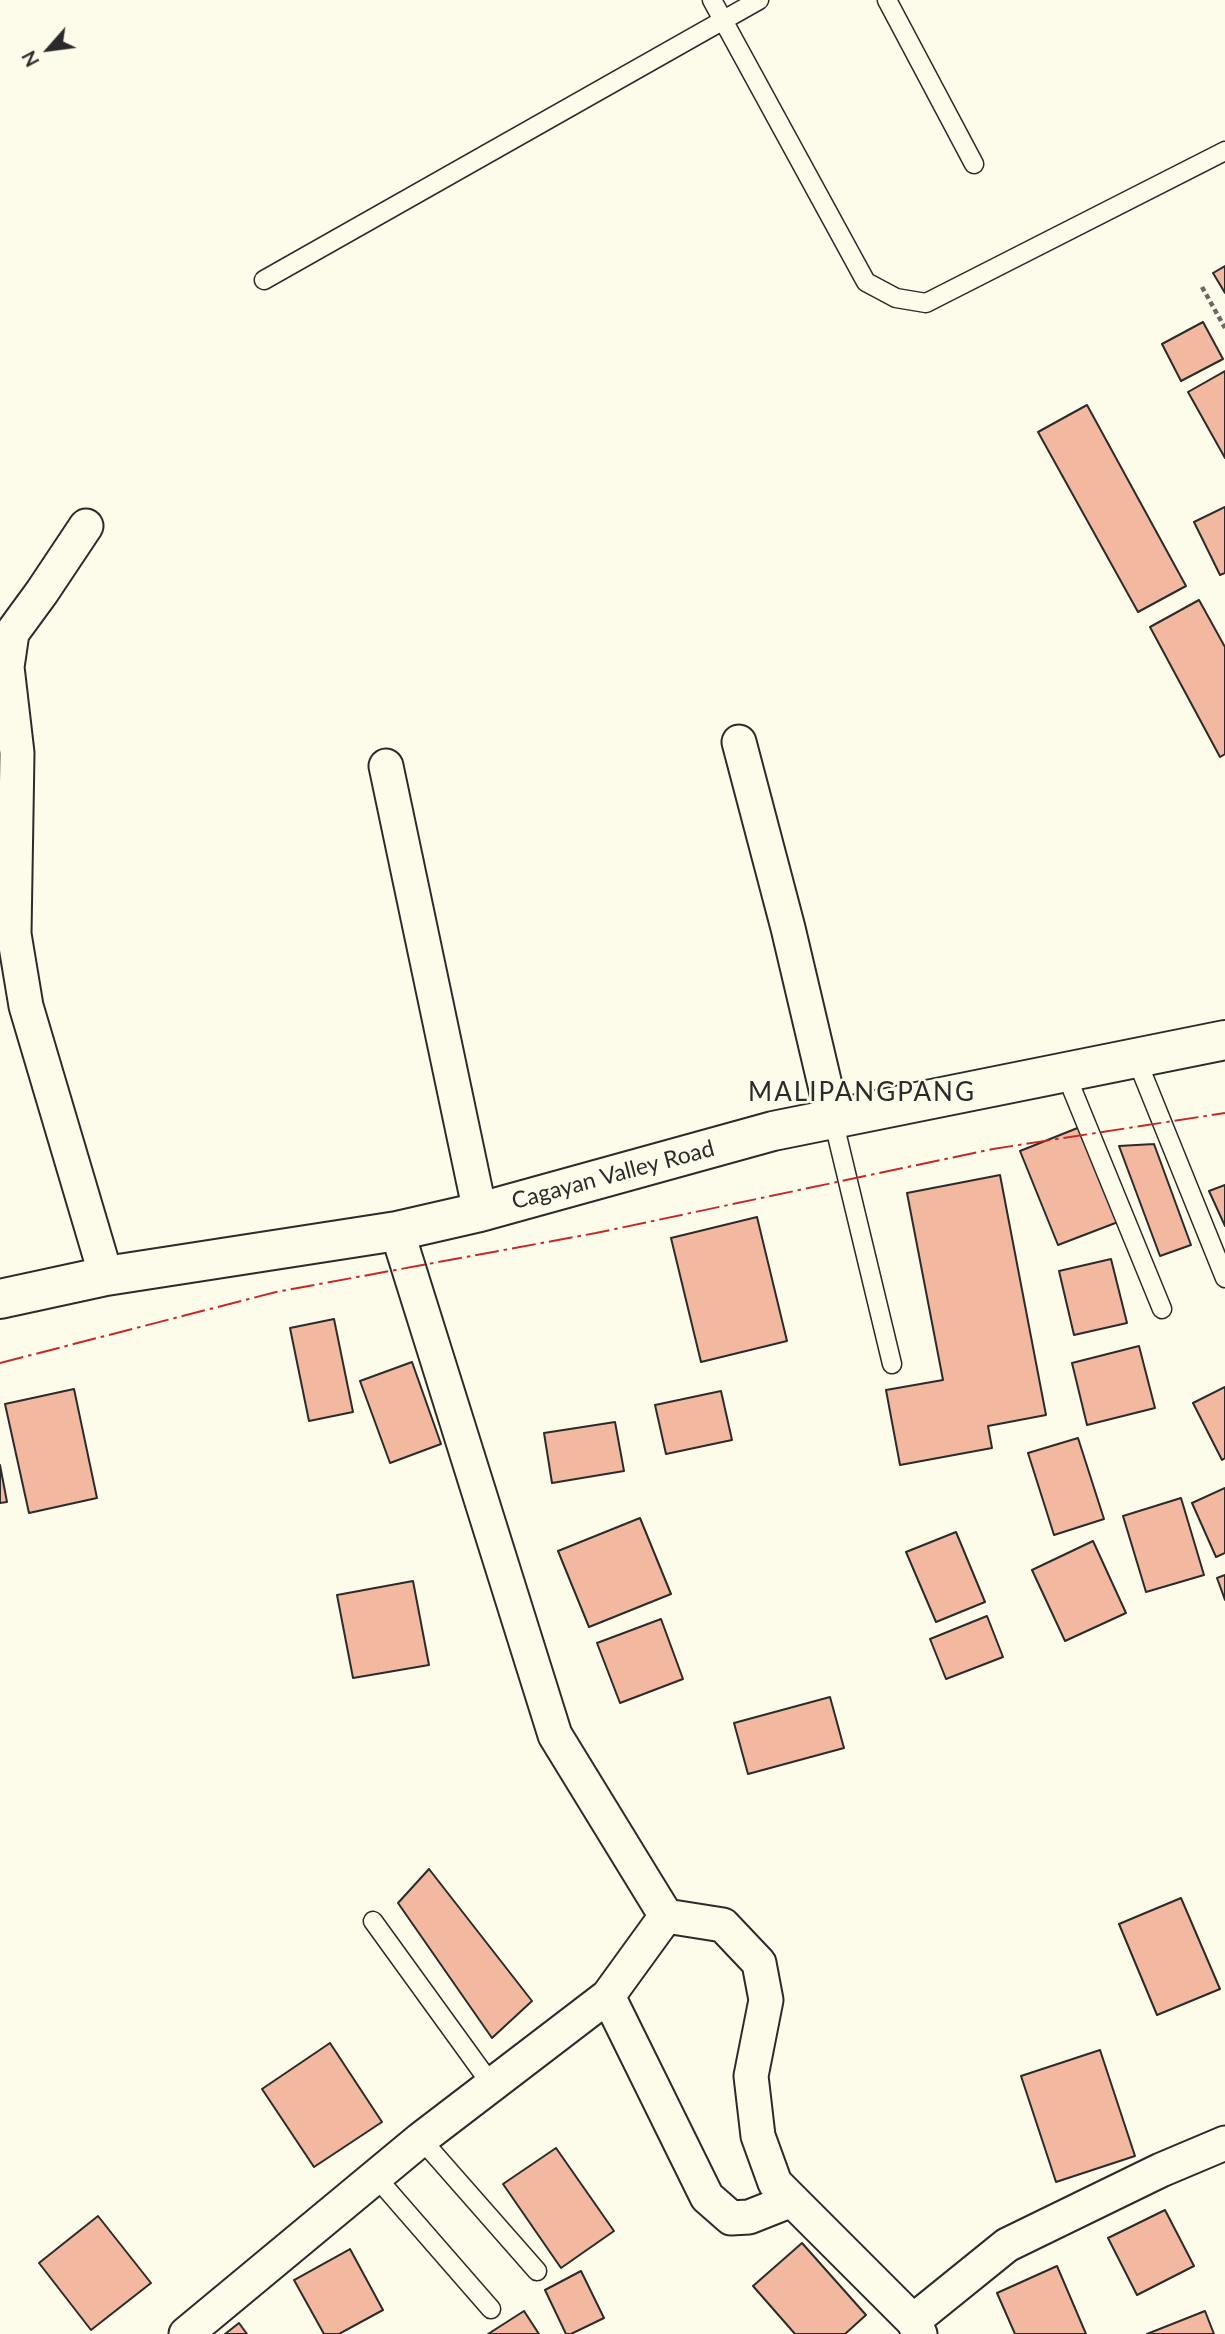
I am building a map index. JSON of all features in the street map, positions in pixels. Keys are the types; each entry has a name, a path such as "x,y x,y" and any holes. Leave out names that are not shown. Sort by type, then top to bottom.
{"highway":[{"name":"Cagayan Valley Road","path":"0,1299 106,1276 397,1231 480,1212 773,1131 1225,1040"}],"street":[{"path":"86,526 12,633 7,667 17,754 7,930 26,1006 106,1276"},
{"path":"739,741 788,928 833,1119"},
{"path":"386,766 480,1212"},
{"path":"397,1231 555,1735 666,1916 723,1925 759,1963 766,2000 751,2076 758,2136 775,2183 916,2328 1007,2245 1161,2170 1225,2143"},
{"path":"186,2334 421,2139 608,1996 666,1916"},
{"path":"608,1996 707,2197 731,2218 750,2217 792,2200"}],"lane":[{"path":"712,0 866,282 896,298 926,303 1225,151"},
{"path":"264,280 759,0"},
{"path":"887,0 974,164"},
{"path":"1136,1058 1225,1278"},
{"path":"1065,1072 1163,1309"},
{"path":"833,1119 892,1364"},
{"path":"373,1921 491,2084"},
{"path":"421,2139 537,2272"},
{"path":"376,2177 491,2309"}],"path":[{"path":"1202,287 1225,328"}],"building":[{"path":"1225,266 1225,293 1213,273"},
{"path":"1203,322 1223,359 1181,381 1162,344"},
{"path":"1225,371 1225,458 1188,392"},
{"path":"1087,405 1186,586 1138,612 1038,432"},
{"path":"1225,507 1225,573 1220,575 1194,522"},
{"path":"1199,600 1225,647 1225,754 1220,757 1150,627"},
{"path":"1080,1127 1118,1222 1058,1245 1020,1151"},
{"path":"1154,1144 1191,1245 1160,1256 1119,1146"},
{"path":"1000,1175 1046,1415 988,1426 992,1448 900,1465 886,1390 943,1380 907,1193"},
{"path":"1225,1185 1225,1226 1209,1191"},
{"path":"757,1217 787,1341 701,1362 671,1238"},
{"path":"1111,1259 1127,1323 1074,1335 1059,1271"},
{"path":"334,1319 353,1412 309,1421 290,1328"},
{"path":"1139,1346 1155,1408 1087,1425 1072,1363"},
{"path":"412,1362 441,1444 390,1463 360,1381"},
{"path":"1225,1387 1225,1458 1222,1460 1193,1403"},
{"path":"74,1389 97,1498 29,1513 5,1404"},
{"path":"721,1391 732,1440 666,1454 655,1405"},
{"path":"615,1422 624,1471 552,1483 544,1433"},
{"path":"1078,1438 1104,1519 1054,1535 1028,1453"},
{"path":"0,1465 7,1502 0,1503"},
{"path":"1225,1488 1225,1553 1216,1557 1192,1503"},
{"path":"1181,1498 1204,1575 1146,1592 1123,1516"},
{"path":"640,1518 671,1594 589,1627 558,1551"},
{"path":"956,1532 985,1602 936,1622 906,1552"},
{"path":"1093,1541 1126,1613 1065,1641 1032,1570"},
{"path":"1225,1575 1225,1600 1217,1578"},
{"path":"413,1581 429,1665 353,1678 337,1595"},
{"path":"987,1616 1003,1657 946,1679 930,1639"},
{"path":"661,1619 683,1679 620,1703 597,1643"},
{"path":"830,1697 844,1748 748,1774 734,1723"},
{"path":"429,1869 532,2001 492,2038 398,1903"},
{"path":"1181,1898 1220,1989 1157,2015 1119,1924"},
{"path":"330,2043 382,2122 314,2167 262,2089"},
{"path":"1100,2050 1135,2156 1056,2182 1021,2076"},
{"path":"556,2148 614,2231 561,2268 503,2184"},
{"path":"1165,2210 1194,2266 1137,2295 1108,2238"},
{"path":"98,2216 151,2283 91,2330 39,2263"},
{"path":"802,2243 866,2315 845,2334 795,2334 753,2286"},
{"path":"350,2249 383,2310 339,2334 324,2334 294,2280"},
{"path":"1057,2266 1086,2334 1015,2334 997,2293"},
{"path":"581,2271 604,2318 566,2334 545,2290"},
{"path":"524,2311 539,2334 488,2334"},
{"path":"1205,2311 1214,2334 1147,2334"},
{"path":"239,2323 247,2334 225,2334"}],"power":[{"path":"0,1363 276,1292 596,1233 993,1149 1225,1113"}],"district":[{"name":"MALIPANGPANG","path":"862,1093"}]}
